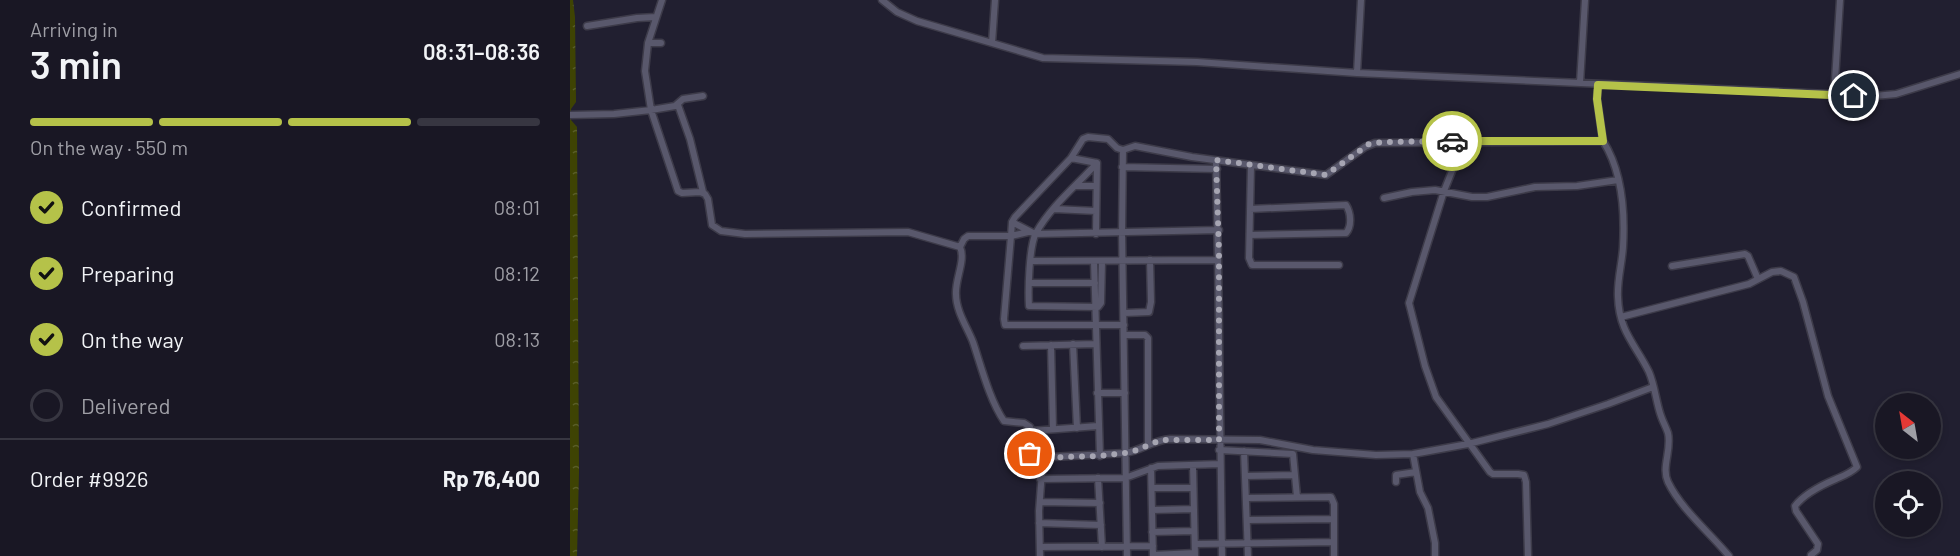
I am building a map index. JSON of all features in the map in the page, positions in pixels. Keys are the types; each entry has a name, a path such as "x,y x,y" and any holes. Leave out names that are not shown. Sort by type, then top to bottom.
{"street":[{"path":"662,0 648,43 645,71 651,110 678,191 682,193 703,192"},
{"path":"882,0 897,12 917,21 1043,58 1197,62 1357,73 1834,96 1896,94 1960,74"},
{"path":"992,43 995,0"},
{"path":"1357,73 1361,0"},
{"path":"1580,83 1585,0"},
{"path":"1834,96 1840,0"},
{"path":"587,26 656,17"},
{"path":"648,43 661,43"},
{"path":"1598,85 1597,99 1603,141 1612,159 1618,180 1623,219 1623,248 1618,298 1621,316 1629,341 1648,372 1668,433 1669,450 1665,468 1667,479 1677,497 1729,556"},
{"path":"573,114 614,114 651,110 678,105 683,99 703,96"},
{"path":"678,105 690,139 703,192 708,199 712,225 721,231 745,234 908,232 960,247"},
{"path":"1124,325 1005,325 1012,222 1071,158 1083,139 1088,137 1108,139 1117,148 1123,150 1135,146 1251,166 1326,175 1365,147 1375,143 1603,141"},
{"path":"1464,141 1444,191 1409,303 1425,366 1436,397 1492,474 1524,476 1528,556"},
{"path":"1123,150 1122,260 1128,556"},
{"path":"1071,158 1098,163"},
{"path":"1216,160 1219,230 1219,450 1222,556"},
{"path":"1098,163 1054,209 1035,234 1029,307 1094,307 1101,305 1102,261"},
{"path":"1096,234 1098,163"},
{"path":"1251,166 1249,258 1252,265 1339,265"},
{"path":"1122,167 1216,169"},
{"path":"1384,198 1421,191 1444,191 1472,197 1487,197 1535,187 1570,186 1618,180"},
{"path":"1076,186 1096,186"},
{"path":"1250,209 1346,205 1350,226 1346,233 1342,234 1250,235"},
{"path":"1054,209 1096,211"},
{"path":"1012,222 1035,234 1219,230"},
{"path":"1028,232 1011,236 968,236 964,239 960,247 962,254 956,297 978,364 1002,419 1011,423 1027,424 1031,431 1030,454 1038,458 1125,453 1136,451 1161,440 1260,440 1313,450 1376,455 1413,454 1468,444 1548,424 1653,387"},
{"path":"1672,266 1745,254 1758,279"},
{"path":"1124,313 1149,312 1151,302 1150,260"},
{"path":"1031,261 1218,260"},
{"path":"1094,262 1100,456"},
{"path":"1621,316 1743,286 1767,274 1781,271 1794,277 1828,396 1857,467 1826,483 1795,506 1818,544 1811,556"},
{"path":"1030,283 1102,283"},
{"path":"1124,335 1145,335 1148,338 1148,444"},
{"path":"1073,344 1077,428"},
{"path":"1023,346 1095,344"},
{"path":"1051,345 1053,429"},
{"path":"1097,393 1125,393"},
{"path":"1031,431 1098,426"},
{"path":"1219,450 1290,452 1294,458 1297,497"},
{"path":"1244,451 1248,556"},
{"path":"1413,454 1420,494 1428,508 1435,543 1435,556"},
{"path":"1038,458 1041,556"},
{"path":"1040,479 1125,478 1158,466 1220,464"},
{"path":"1151,468 1153,555 1195,554 1193,465"},
{"path":"1396,482 1396,475 1416,472"},
{"path":"1245,476 1295,475"},
{"path":"1098,478 1102,547"},
{"path":"1152,488 1193,488"},
{"path":"1246,498 1331,497 1334,504 1334,556"},
{"path":"1040,502 1100,503"},
{"path":"1152,510 1194,509"},
{"path":"1247,520 1334,519"},
{"path":"1039,524 1101,525"},
{"path":"1152,532 1194,531"},
{"path":"1195,544 1334,542"},
{"path":"1040,547 1153,546"}],"water":[{"path":"570,0 573,0 575,17 576,102 571,109 571,120 577,127 579,472 577,556 570,556"}],"way so far":[{"path":"1030,454 1033,458 1043,459 1100,456 1136,451 1161,440 1219,440 1219,251 1216,160 1326,175 1369,144 1452,141"}],"route":[{"path":"1452,141 1603,141 1597,99 1598,85 1854,96"}]}
